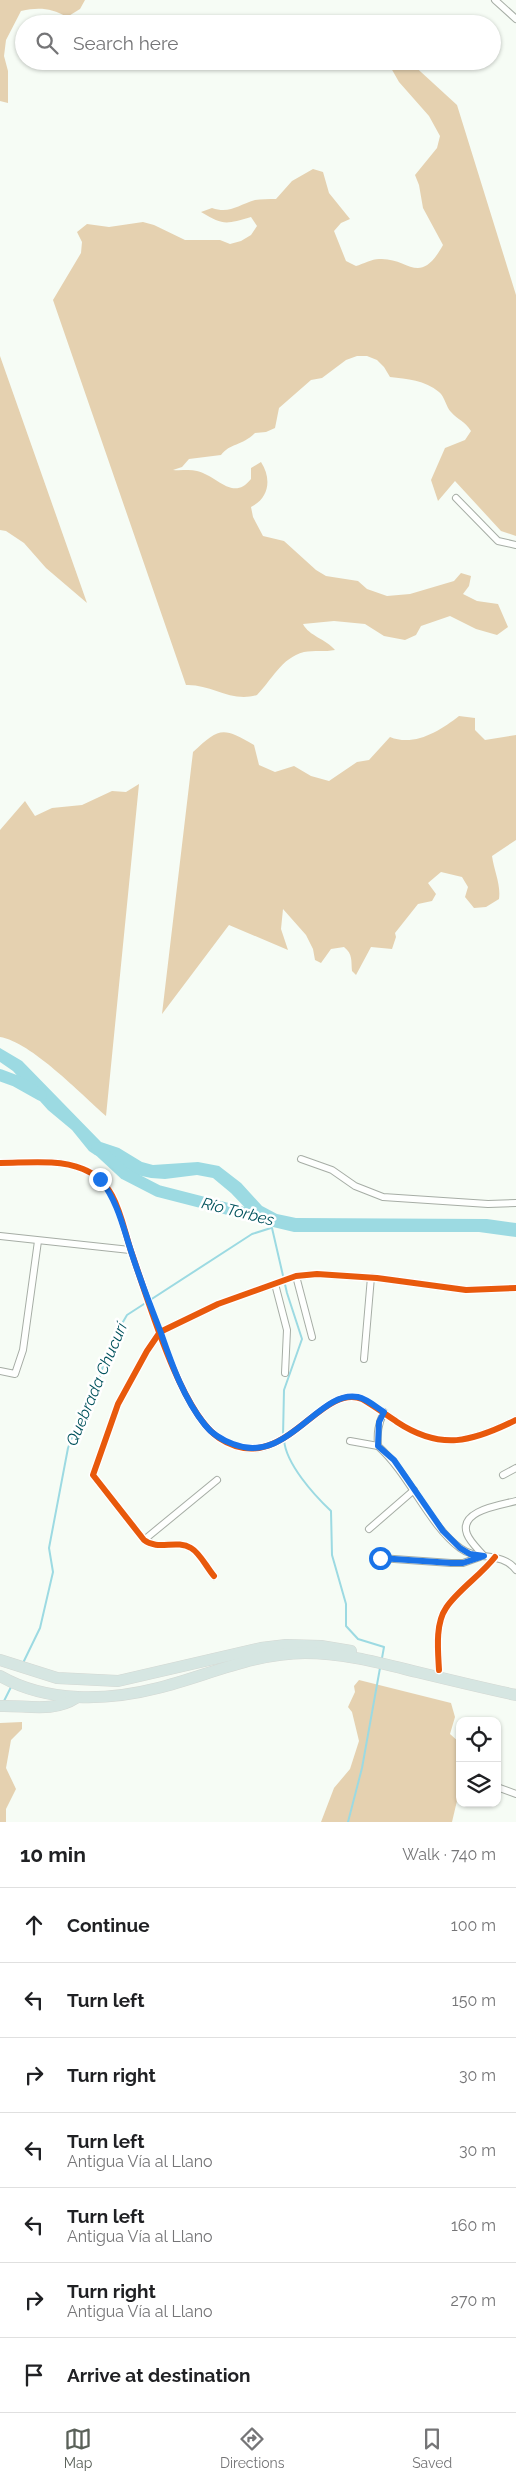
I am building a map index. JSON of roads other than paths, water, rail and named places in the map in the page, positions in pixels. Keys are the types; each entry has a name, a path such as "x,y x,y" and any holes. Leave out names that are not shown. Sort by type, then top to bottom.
{"highway":[{"path":"0,1660 57,1678 118,1681 261,1648 286,1645 321,1646 516,1688"},
{"path":"0,1676 25,1687 76,1698 112,1696 158,1688 256,1660 304,1653 357,1658 516,1695"},
{"path":"0,1706 53,1707 65,1705 76,1698"}],"street":[{"path":"495,0 516,19"},
{"path":"456,498 498,541 516,545"},
{"path":"301,1158 332,1170 356,1186 383,1197 414,1197 488,1204 516,1203"},
{"path":"0,1164 62,1164 83,1169 100,1179 111,1192 123,1219 130,1250 160,1332 192,1406 212,1433 235,1445 261,1448 279,1441 341,1399 357,1397 384,1412 398,1423 427,1436 455,1441 472,1439 516,1420"},
{"path":"0,1236 130,1250"},
{"path":"0,1371 15,1374 23,1350 38,1241"},
{"path":"214,1576 192,1548 175,1544 150,1544 144,1540 93,1475 118,1404 143,1356 160,1332 218,1304 296,1276 317,1274 371,1277 466,1290 516,1288"},
{"path":"296,1276 312,1337"},
{"path":"364,1359 371,1277"},
{"path":"275,1284 288,1330 285,1373"},
{"path":"378,1446 379,1422 384,1412"},
{"path":"350,1441 378,1446 394,1460 443,1531 460,1548 470,1554 495,1557 506,1562 516,1570"},
{"path":"503,1475 516,1468"},
{"path":"144,1540 218,1480"},
{"path":"369,1529 414,1490"},
{"path":"484,1556 468,1536 467,1526 472,1516 481,1510 516,1501"},
{"path":"380,1558 463,1563 484,1556"},
{"path":"439,1670 439,1631 446,1608 486,1570 495,1557"},
{"path":"501,1788 516,1794"}],"water":[{"path":"0,1048 22,1061 101,1142 119,1148 142,1162 153,1165 198,1162 219,1166 241,1183 262,1206 277,1214 296,1218 487,1219 516,1223 516,1237 479,1232 294,1232 273,1227 254,1217 231,1193 213,1178 197,1175 165,1179 151,1178 137,1175 114,1161 95,1155 89,1151 72,1130 48,1110 13,1071 0,1062"}],"waterway":[{"name":"Río Torbes","path":"0,1075 16,1081 41,1095"},
{"name":"Río Torbes","path":"97,1148 125,1174 158,1191 267,1219"},
{"name":"Quebrada Chucurí","path":"23,1663 40,1628 53,1572 49,1548 68,1448 80,1417 97,1386 109,1346 127,1315 252,1234 271,1228"},
{"path":"272,1228 287,1293 302,1339 284,1390 283,1436"},
{"path":"284,1440 295,1469 309,1488 331,1511 332,1555 346,1604 346,1626 358,1639 384,1647 382,1658"},
{"path":"348,1822 362,1768 380,1668"},
{"name":"Quebrada Chucurí","path":"4,1701 11,1687"}]}
